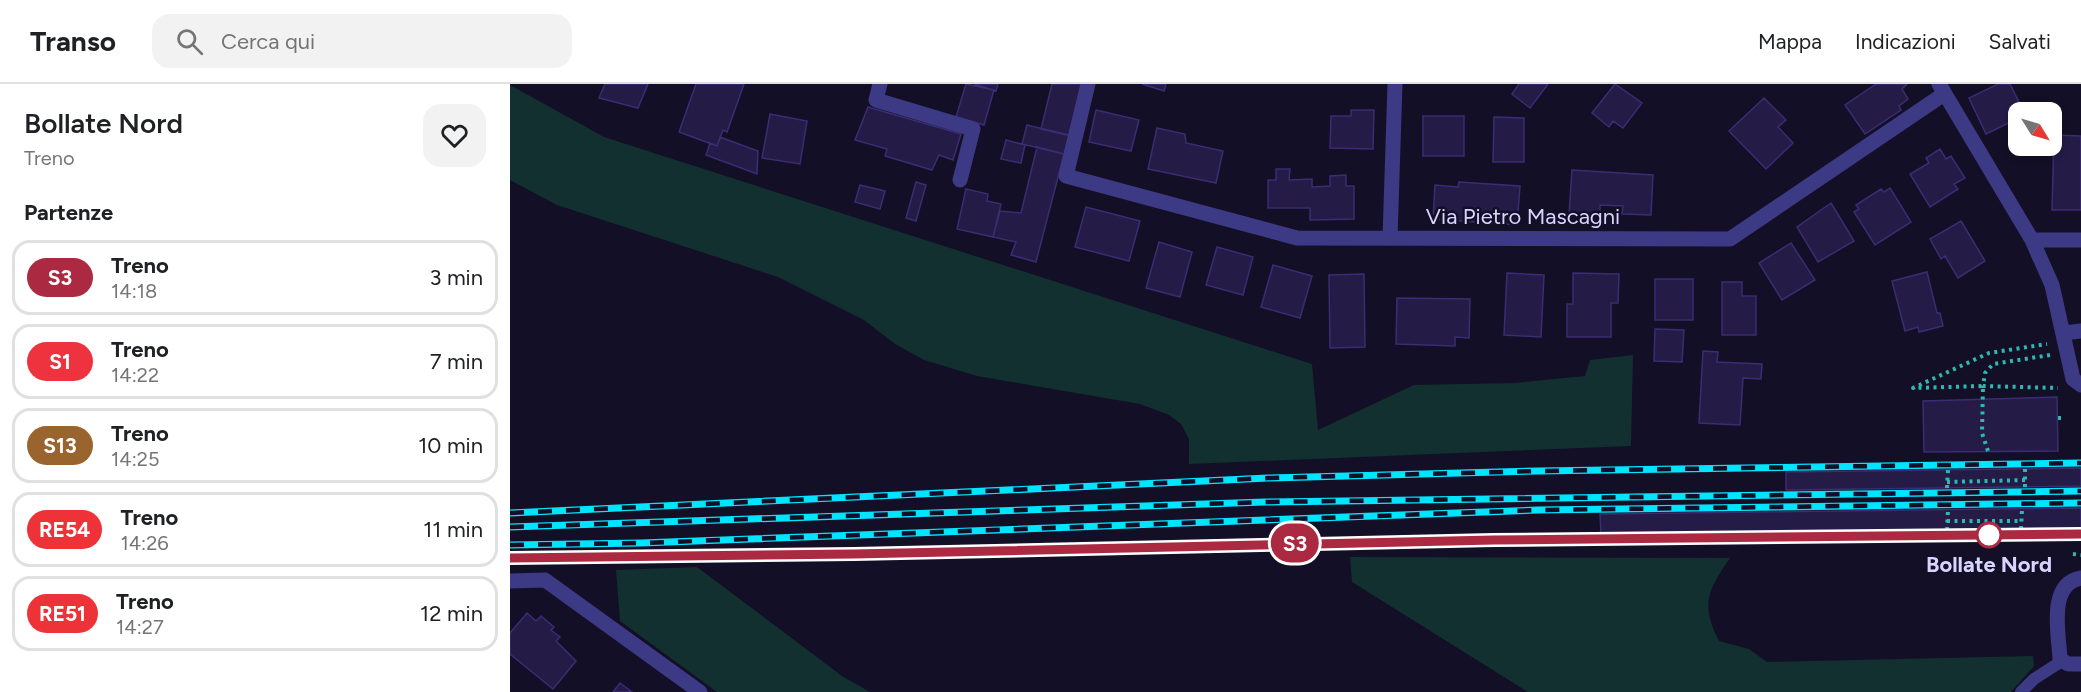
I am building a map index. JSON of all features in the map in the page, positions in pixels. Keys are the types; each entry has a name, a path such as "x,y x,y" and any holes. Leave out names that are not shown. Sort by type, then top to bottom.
{"street":[{"path":"880,84 876,100 973,129 960,180"},
{"name":"Via Pietro Mascagni","path":"1088,84 1066,176 1297,238 1730,239 1942,89"},
{"path":"1390,238 1395,84"},
{"path":"1942,89 2032,240 2052,285 2058,338 2073,379 2081,385"},
{"path":"2032,240 2081,240"},
{"path":"2058,338 2081,331"},
{"path":"2081,578 2067,585 2058,603 2062,661 2081,664"},
{"path":"510,580 545,580 700,692"}],"lane":[{"path":"2021,692 2034,679 2062,661"}],"path":[{"path":"2048,387 1913,388 1989,353 2058,338"},
{"path":"1988,451 1982,433 1985,373 1993,364 2056,354"},
{"path":"2058,418 2065,418"},
{"path":"2025,469 2025,487"},
{"path":"1947,488 1948,470"},
{"path":"1947,482 2025,480"},
{"path":"2020,529 2022,509"},
{"path":"1947,530 1948,510"},
{"path":"1947,521 2021,521"},
{"path":"2073,554 2081,555"}],"green space":[{"path":"510,85 604,137 1312,364 1318,430 1414,385 1515,383 1585,376 1590,360 1633,355 1631,446 1189,464 1189,439 1181,424 1169,415 1140,404 977,376 924,360 895,344 864,320 778,277 557,205 510,180"},
{"path":"1350,557 1730,558 1716,579 1709,598 1708,607 1713,628 1719,641 1749,649 1767,662 2033,656 2034,666 2011,692 1528,692 1352,582"},
{"path":"697,567 842,676 870,692 717,692 620,621 616,570"}],"building":[{"path":"605,84 648,84 638,108 599,98"},
{"path":"696,84 744,84 727,132 723,130 717,146 679,132"},
{"path":"966,84 994,90 984,125 956,117"},
{"path":"974,84 998,84 996,91"},
{"path":"1052,84 1084,84 1071,136 1041,129"},
{"path":"1142,84 1166,84 1164,91"},
{"path":"1519,84 1548,84 1530,108 1512,94"},
{"path":"1615,84 1642,103 1623,128 1613,121 1609,127 1592,113"},
{"path":"1876,84 1907,84 1902,89 1908,99 1899,106 1901,110 1865,134 1845,105"},
{"path":"1998,84 2010,84 2019,102 2008,102 2008,123 1986,134 1969,98"},
{"path":"1764,98 1786,120 1778,127 1793,143 1766,169 1729,131"},
{"path":"868,107 961,134 953,160 939,155 932,170 885,156 887,149 855,140"},
{"path":"1096,110 1139,120 1131,151 1089,142"},
{"path":"1351,110 1374,110 1373,149 1330,148 1331,116 1351,116"},
{"path":"770,114 807,121 800,164 762,158"},
{"path":"1423,116 1464,116 1464,156 1423,156"},
{"path":"1494,117 1524,118 1524,162 1493,162"},
{"path":"1027,125 1069,135 1064,154 1022,144"},
{"path":"1157,128 1185,134 1186,143 1223,151 1216,183 1148,169"},
{"path":"2062,135 2081,136 2081,210 2052,210 2053,156 2062,156"},
{"path":"720,137 758,151 757,174 706,155 710,143 717,146"},
{"path":"1006,140 1025,145 1021,163 1001,159"},
{"path":"1037,147 1064,154 1036,262 1011,255 1016,242 993,237 1000,211 1021,213"},
{"path":"1940,149 1946,159 1951,156 1965,178 1954,184 1958,189 1930,207 1910,174 1929,163 1926,158"},
{"path":"1276,169 1290,169 1289,180 1312,179 1312,187 1330,186 1330,176 1346,175 1346,186 1354,186 1354,219 1310,220 1310,208 1268,208 1268,180 1276,180"},
{"path":"1572,170 1653,175 1651,215 1622,214 1623,206 1600,205 1600,216 1569,215"},
{"path":"916,182 926,185 916,221 906,218"},
{"path":"1459,182 1520,186 1517,225 1433,219 1435,185 1458,187"},
{"path":"860,185 885,191 880,209 855,202"},
{"path":"1890,188 1911,222 1875,245 1854,212 1859,209 1856,205 1881,189 1884,192"},
{"path":"966,189 988,194 987,201 1001,204 993,237 957,229"},
{"path":"1831,203 1854,241 1818,262 1797,227"},
{"path":"1086,207 1140,221 1129,261 1075,247"},
{"path":"1961,221 1985,261 1958,278 1945,256 1941,259 1930,239"},
{"path":"1159,242 1192,252 1180,297 1146,288"},
{"path":"1791,243 1815,280 1782,300 1759,263"},
{"path":"1217,247 1253,257 1243,295 1206,285"},
{"path":"1273,265 1312,276 1300,318 1261,307"},
{"path":"1927,272 1937,313 1940,313 1943,326 1919,332 1918,327 1905,331 1892,281"},
{"path":"1507,273 1544,275 1541,337 1504,335"},
{"path":"1573,273 1619,274 1618,303 1611,303 1611,337 1567,337 1567,304 1573,304"},
{"path":"1364,274 1365,347 1330,348 1329,275"},
{"path":"1655,279 1693,279 1693,320 1655,320"},
{"path":"1722,282 1742,282 1742,296 1756,296 1756,335 1722,335"},
{"path":"1397,298 1470,299 1469,338 1455,337 1455,346 1396,344"},
{"path":"1655,329 1684,330 1682,362 1654,361"},
{"path":"1703,351 1718,352 1717,362 1762,364 1761,379 1743,378 1740,425 1699,423"},
{"path":"2057,397 2058,451 1924,452 1923,401"},
{"path":"2081,468 2081,486 1786,490 1786,472"},
{"path":"2081,508 2081,528 1601,534 1600,514"},
{"path":"527,613 536,621 541,616 554,627 551,630 560,637 556,641 576,661 553,689 510,654 510,633"},
{"path":"620,683 632,692 613,692"}],"railway":[{"path":"510,513 1268,478 1538,471 2081,463"},
{"path":"510,527 1265,502 2081,491"},
{"path":"510,545 641,543 1538,510 2081,503"},
{"path":"510,558 1540,540 2081,534"}],"train":[{"name":"S3","path":"510,558 854,554 1494,540 2081,534"}],"place":[{"name":"Bollate Nord","path":"1989,535"}]}
